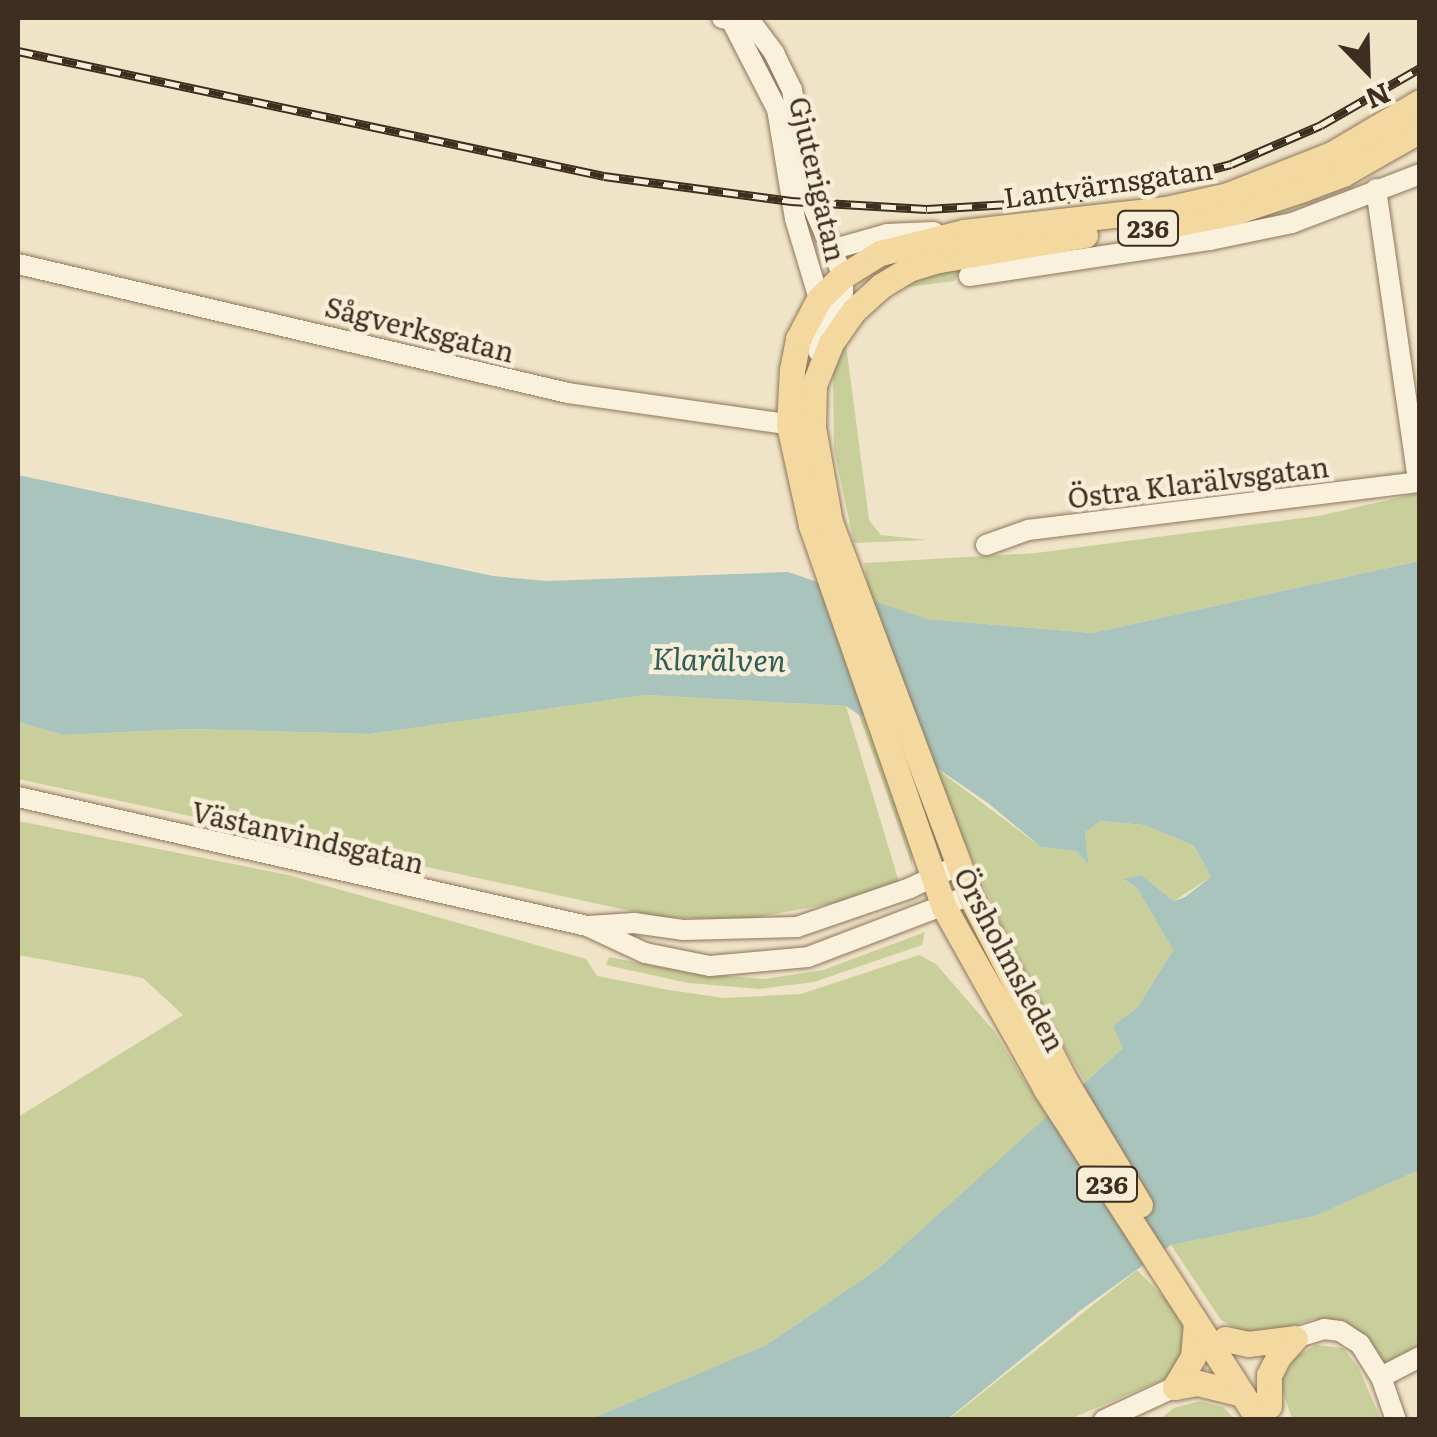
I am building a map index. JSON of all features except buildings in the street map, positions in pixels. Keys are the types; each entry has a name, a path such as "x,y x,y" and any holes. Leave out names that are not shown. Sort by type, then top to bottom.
{"main road":[{"name":"Lantvärnsgatan","path":"801,426 798,339 819,299 842,276 880,253 964,232 1166,209 1228,195 1332,154 1420,102"},
{"name":"Lantvärnsgatan","path":"801,426 812,404 820,367 854,310 868,295 909,269 967,254 1235,212 1343,174 1420,130"},
{"name":"Örsholmsleden","path":"801,426 820,523 944,907 1174,1276 1196,1323 1242,1394 1268,1415"},
{"name":"Örsholmsleden","path":"820,523 970,894 1055,1084"},
{"name":"Örsholmsleden","path":"1174,1276 1224,1338 1268,1415"},
{"path":"1175,1387 1193,1357 1196,1323"},
{"path":"1224,1338 1248,1344 1295,1338"},
{"path":"1268,1415 1269,1375 1295,1338"},
{"path":"1175,1387 1198,1383 1242,1394"}],"street":[{"name":"Gjuterigatan","path":"730,19 754,26 786,76 797,109 811,202 834,249 842,276"},
{"name":"Gjuterigatan","path":"730,19 777,109 794,219 819,299"},
{"path":"969,276 1210,240 1292,222 1420,174"},
{"path":"1376,189 1419,482"},
{"name":"Lantvärnsgatan","path":"834,249 887,234 964,232"},
{"name":"Sågverksgatan","path":"18,264 568,393 801,426"},
{"name":"Lantvärnsgatan","path":"820,367 818,346 844,292 842,276"},
{"name":"Östra Klarälvsgatan","path":"986,545 1028,530 1419,482"},
{"name":"Västanvindsgatan","path":"18,798 587,926 645,953 710,966 808,956 970,894"},
{"name":"Västanvindsgatan","path":"587,926 634,924 683,930 797,927 959,865"},
{"path":"1295,1338 1324,1328 1340,1330 1360,1344 1381,1377 1396,1420"},
{"path":"1381,1377 1420,1358"},
{"path":"1104,1420 1130,1414 1175,1387"}],"green space":[{"path":"965,264 954,281 893,289 912,276"},
{"path":"845,337 869,520 881,535 928,540 854,543 834,450 833,374"},
{"path":"1419,493 1419,561 1092,633 926,619 870,600 864,563 1036,553 1318,516"},
{"path":"645,695 846,706 899,882 851,900 742,920 659,917 18,779 18,722 63,735 190,729 370,734"},
{"path":"859,715 866,720 912,852 912,865"},
{"path":"929,763 1041,847 1076,851 1087,863 1085,831 1100,821 1144,825 1194,846 1211,877 1174,901 1141,875 1124,880 1137,888 1173,950 1137,1008 1114,1026 1123,1048 1085,1082 1032,993"},
{"path":"18,821 288,875 586,959 597,976 669,990 724,998 801,994 919,955 936,964 994,1031 1048,1118 879,1268 766,1345 590,1419 18,1420 18,1117 183,1015 143,978 18,955"},
{"path":"925,932 922,945 814,982 759,989 688,983 606,965 609,957 691,973 764,979 823,970"},
{"path":"1419,1170 1419,1345 1385,1363 1351,1325 1314,1319 1270,1332 1243,1332 1221,1320 1171,1245 1315,1216"},
{"path":"1137,1270 1180,1313 1187,1334 1184,1353 1167,1378 1070,1419 948,1420"},
{"path":"1316,1345 1343,1348 1358,1367 1381,1419 1292,1419 1280,1383 1295,1357"},
{"path":"1200,1401 1223,1407 1235,1419 1160,1419 1174,1408"}],"water":[{"name":"Klarälven","path":"18,475 493,576 547,581 788,572 927,619 1092,633 1419,561 1419,1170 1315,1216 1171,1245 1081,1310 948,1419 590,1419 766,1345 879,1268 1123,1048 1113,1026 1137,1008 1173,950 1137,888 1123,879 1141,875 1174,901 1185,897 1211,877 1194,846 1144,825 1100,821 1085,832 1088,864 1076,851 1041,847 988,803 846,706 645,695 370,734 190,729 63,735 18,722"}],"railway":[{"path":"18,51 604,176 791,201 927,209 1043,202 1137,189 1231,164 1321,125 1420,68"}]}
